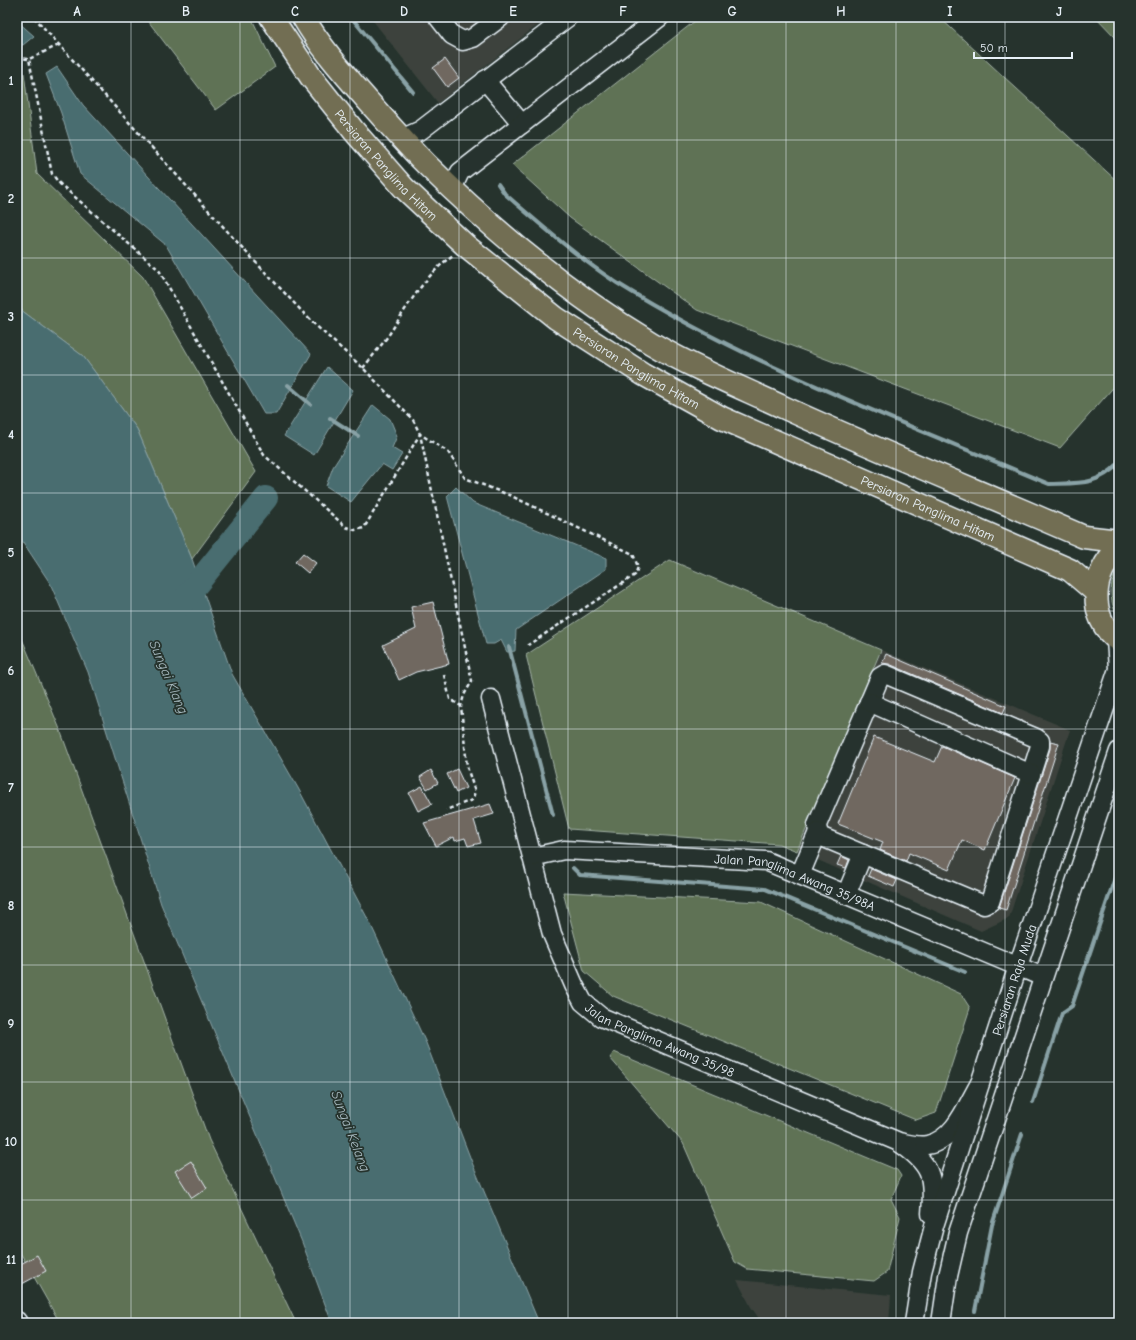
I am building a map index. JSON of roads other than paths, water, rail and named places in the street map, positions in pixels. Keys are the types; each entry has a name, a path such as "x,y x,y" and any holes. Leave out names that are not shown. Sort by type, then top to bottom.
{"main road":[{"name":"Persiaran Panglima Hitam","path":"271,17 311,77 354,131 404,188 466,246 556,318 642,374 722,418 1070,570 1096,592"},
{"name":"Persiaran Panglima Hitam","path":"303,17 332,59 401,138 452,189 521,252 575,294 654,345 711,374 859,441 1084,537 1119,541"},
{"path":"1118,640 1105,626 1098,610 1096,592 1100,572 1110,555 1119,548"}],"street":[{"path":"438,17 452,35 463,42 473,38 501,17"},
{"path":"401,138 421,130 568,17"},
{"path":"452,189 460,172 660,17"},
{"path":"486,80 522,124"},
{"name":"Persiaran Raja Muda","path":"914,1323 922,1272 929,1244 1018,966 1118,669 1118,640"},
{"path":"800,875 818,832 818,825 869,702 880,677 885,674 891,675 1040,741 1040,746 990,902 984,905 822,837 818,832"},
{"name":"Jalan Panglima Awang 35/98","path":"491,699 552,934 583,1002 601,1017 900,1142"},
{"path":"869,702 1031,774"},
{"name":"Persiaran Raja Muda","path":"941,1323 948,1276 958,1233 1119,751"},
{"name":"Jalan Panglima Awang 35/98A","path":"532,857 564,850 766,861 1043,977"},
{"path":"846,894 863,854"},
{"path":"900,1142 927,1145 942,1140 953,1129 980,1083"},
{"path":"900,1142 926,1165 932,1179 929,1244"}],"water":[{"path":"17,21 34,36 23,45 17,43"},
{"path":"57,67 83,105 311,354 276,414 264,414 166,245 80,174 61,113 46,74"},
{"path":"17,307 83,356 137,429 192,559 232,674 298,788 370,923 426,1043 473,1165 539,1323 332,1323 302,1242 161,904 88,672 50,583 17,533"},
{"path":"327,367 353,390 314,455 284,436"},
{"path":"373,405 390,419 397,436 392,448 402,454 392,470 382,464 351,502 326,486 333,467"},
{"path":"456,487 473,503 606,558 606,569 516,630 515,651 507,652 501,640 494,644 486,644 447,496"}],"waterway":[{"path":"351,17 413,92"},
{"path":"498,184 505,194 573,252 617,283 668,313 721,341 829,392 1049,484 1087,482 1103,476 1119,463"},
{"path":"288,385 310,404"},
{"path":"330,418 358,436"},
{"path":"180,605 266,498"},
{"path":"509,647 553,815"},
{"path":"1033,1102 1062,1013 1072,1006 1119,866"},
{"path":"573,868 580,875 765,889 965,972"},
{"path":"975,1311 992,1225 1022,1134"}],"water label":[{"name":"Sungai Klang","path":"169,677"},
{"name":"Sungai Kelang","path":"351,1131"}]}
